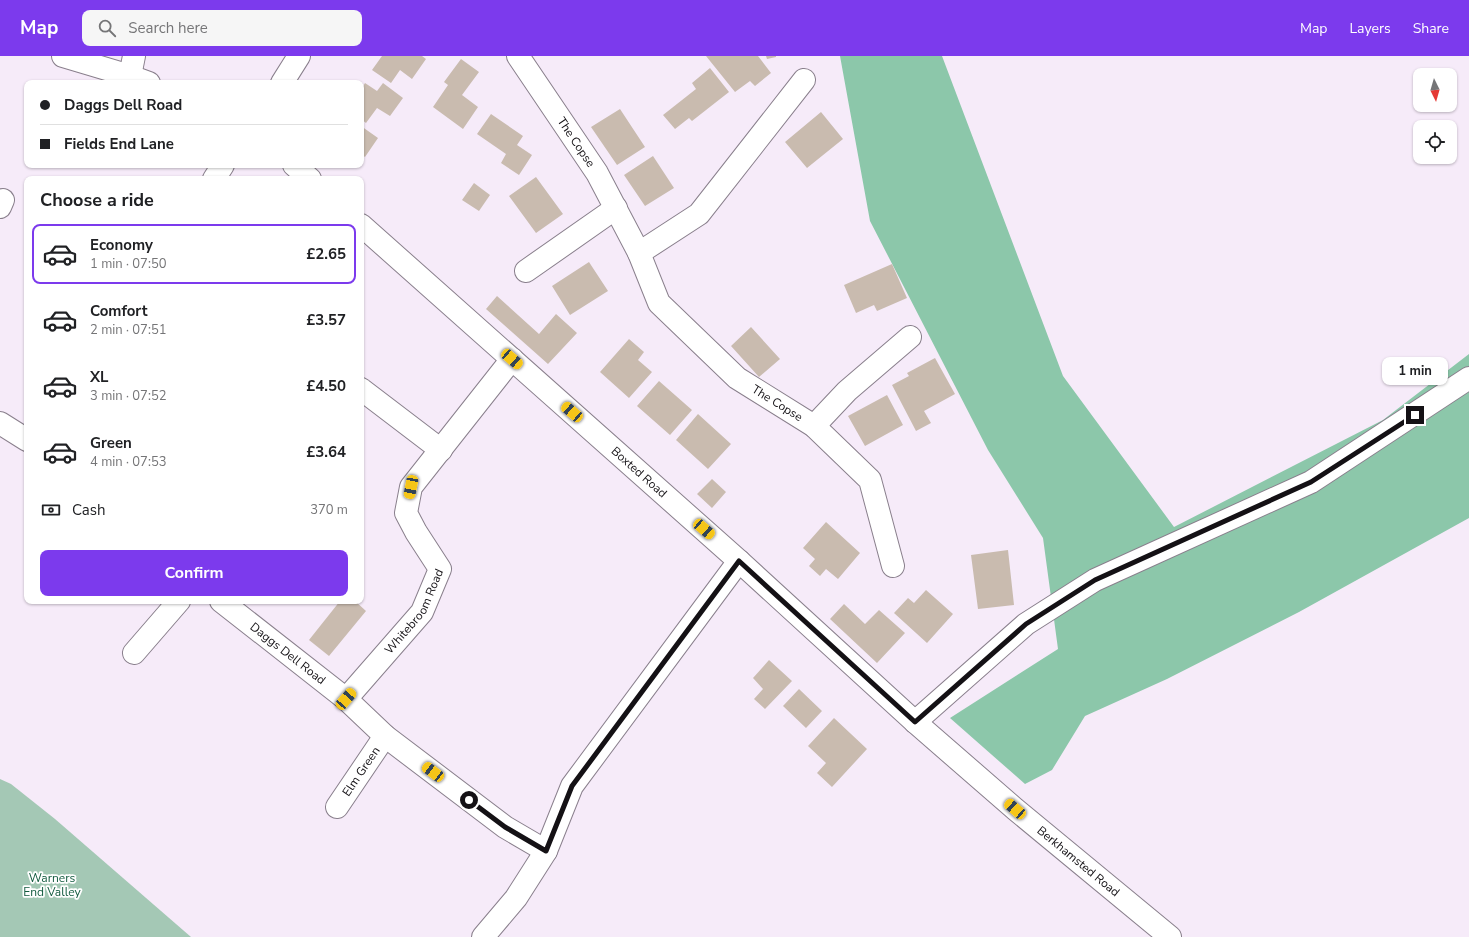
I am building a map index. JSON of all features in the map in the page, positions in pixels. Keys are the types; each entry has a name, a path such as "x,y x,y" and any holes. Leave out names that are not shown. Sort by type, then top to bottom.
{"street":[{"path":"63,56 138,72"},
{"path":"284,80 298,56"},
{"name":"The Copse","path":"518,56 597,173 639,253 659,302 737,378 814,426 870,480 893,566"},
{"path":"639,253 699,214 804,80"},
{"path":"297,168 307,176"},
{"path":"526,271 616,208"},
{"name":"Boxted Road","path":"364,228 739,561 915,722"},
{"path":"814,426 847,391 910,337"},
{"name":"Whitebroom Road","path":"346,699 422,612 440,569 416,532 406,513 411,487 512,359"},
{"path":"915,722 1026,624 1095,580 1311,482 1469,378"},
{"path":"364,391 441,450"},
{"path":"0,423 24,438"},
{"path":"483,937 516,898 546,851 572,786 739,561"},
{"path":"134,653 176,604"},
{"name":"Daggs Dell Road","path":"225,604 346,699 385,736 505,827 546,851"},
{"name":"Berkhamsted Road","path":"915,722 1015,809 1170,937"},
{"name":"Elm Green","path":"337,807 385,736"}],"green space":[{"path":"840,56 942,56 1063,376 1174,527 1383,420 1469,354 1469,518 1299,612 1167,679 1085,716 1052,770 1025,784 950,718 1058,649 1043,538 988,450 870,221"},
{"name":"Warners End Valley","path":"0,779 11,784 55,819 191,937 0,937"}],"building":[{"path":"382,56 422,56 426,59 412,79 400,70 391,83 372,70"},
{"path":"706,56 758,56 771,73 755,86 750,81 735,92"},
{"path":"766,56 776,56 776,57 767,59"},
{"path":"461,59 479,72 462,95 478,107 463,129 433,107 448,85 444,82"},
{"path":"710,68 729,92 692,121 689,118 675,129 663,115 696,89 692,83"},
{"path":"365,83 377,91 383,83 403,98 390,116 377,108 366,123 364,121"},
{"path":"620,109 645,147 617,165 591,127"},
{"path":"821,112 843,139 807,168 785,142"},
{"path":"491,114 523,136 517,145 532,155 519,175 501,163 506,154 477,134"},
{"path":"364,128 378,138 365,157 364,156"},
{"path":"653,156 674,188 645,206 624,175"},
{"path":"536,177 563,214 536,233 509,196"},
{"path":"474,183 490,195 479,211 462,200"},
{"path":"589,262 608,291 570,315 552,286"},
{"path":"892,264 907,298 877,311 874,305 856,313 844,285"},
{"path":"497,296 539,334 556,314 577,333 548,364 486,309"},
{"path":"751,327 780,359 759,377 731,346"},
{"path":"629,339 644,352 638,360 652,372 629,398 600,372"},
{"path":"935,358 955,394 924,411 931,423 916,431 892,385 909,376 907,373"},
{"path":"659,381 692,410 670,435 637,406"},
{"path":"887,395 903,425 865,446 848,416"},
{"path":"698,414 731,444 708,469 676,440"},
{"path":"712,479 726,492 712,508 697,494"},
{"path":"826,522 860,553 838,579 826,569 820,576 809,566 815,559 803,548"},
{"path":"1008,550 1014,605 978,609 971,555"},
{"path":"926,590 953,614 927,643 894,613 908,598 914,603"},
{"path":"338,604 358,604 366,611 329,656 309,640"},
{"path":"844,604 865,624 879,610 905,633 877,663 830,619"},
{"path":"769,660 792,681 765,709 754,699 763,689 753,678"},
{"path":"799,689 822,711 806,728 783,706"},
{"path":"834,718 867,749 832,787 817,773 826,763 808,746"}],"route":[{"path":"469,800 505,827 546,851 572,786 739,561 915,722 1026,624 1095,580 1311,482 1415,415"}]}
